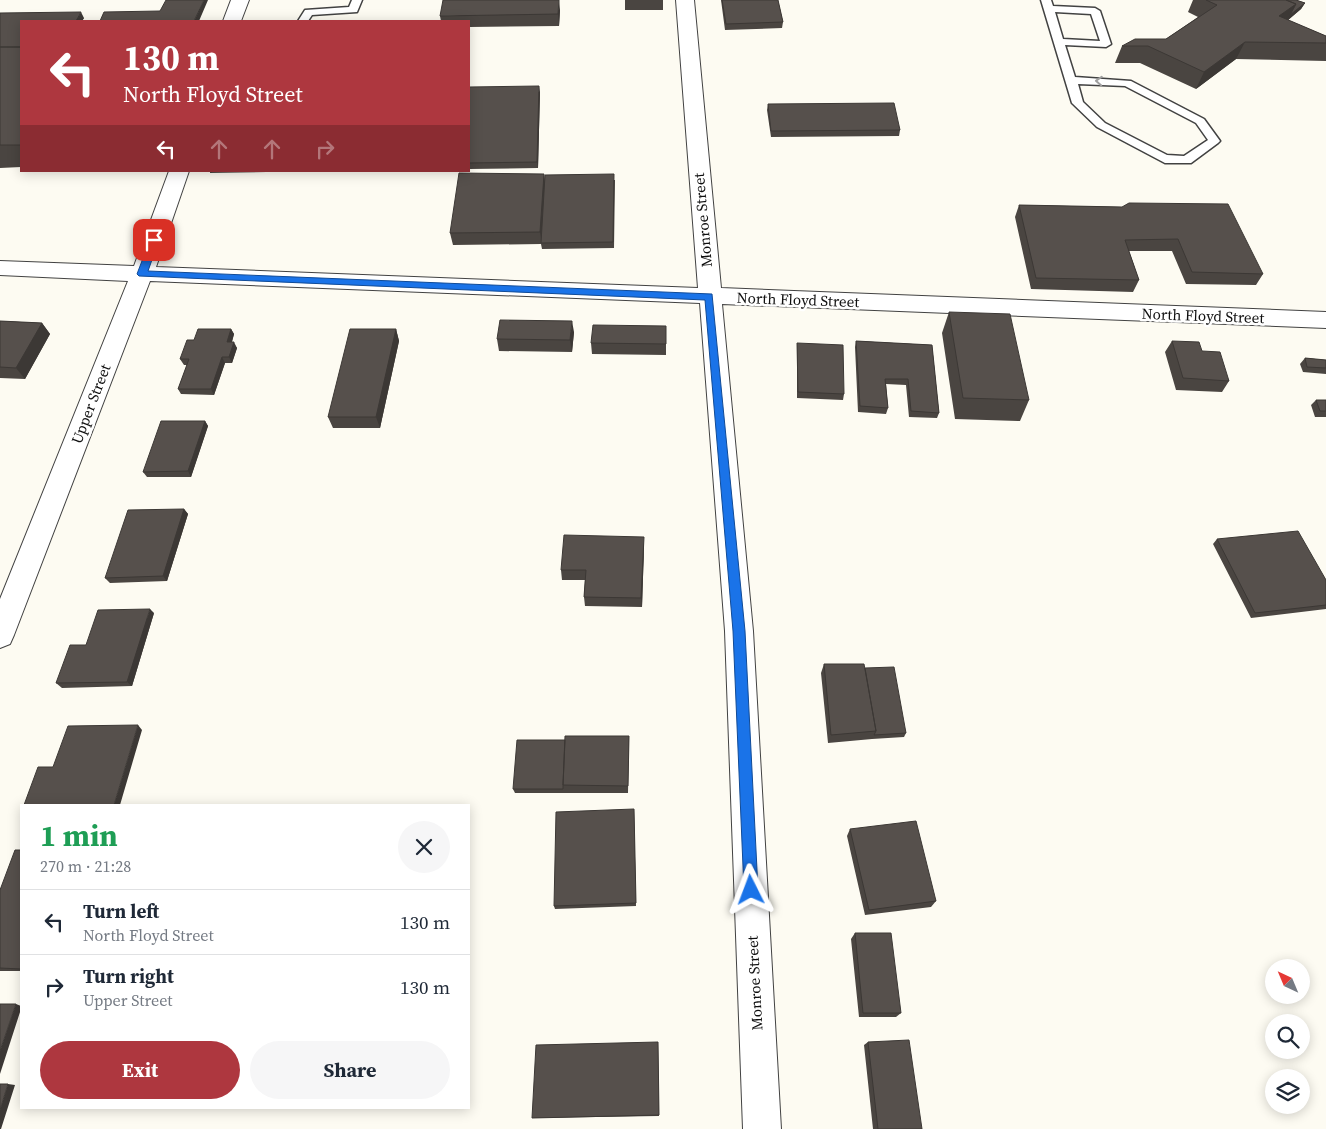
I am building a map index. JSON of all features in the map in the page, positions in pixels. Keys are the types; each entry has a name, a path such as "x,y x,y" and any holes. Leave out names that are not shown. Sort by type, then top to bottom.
{"street":[{"path":"232,20 240,0"},
{"name":"Monroe Street","path":"685,0 739,631 762,1129"},
{"name":"Upper Street","path":"0,635 142,274 179,172"},
{"name":"North Floyd Street","path":"0,268 1326,320"}],"lane":[{"path":"304,20 309,12 353,10 357,0"},
{"path":"1059,42 1106,44 1095,11 1048,5 1059,42 1078,103 1101,125 1165,159 1187,160 1214,141 1200,121 1127,82 1071,80"}],"building":[{"path":"166,0 204,0 194,20 100,20 104,12 160,11"},
{"path":"443,0 559,0 558,14 440,16"},
{"path":"722,0 778,0 783,22 726,24"},
{"path":"1206,0 1286,0 1296,4 1279,16 1326,36 1326,43 1245,42 1204,72 1148,46 1122,46 1135,39 1166,39 1217,5"},
{"path":"1286,0 1296,0 1305,3 1290,15 1296,4"},
{"path":"81,12 77,20 20,20 20,47 0,47 0,13"},
{"path":"0,47 20,47 20,145 0,145"},
{"path":"539,86 537,162 470,163 470,87"},
{"path":"894,103 900,130 771,131 768,104"},
{"path":"459,173 544,174 540,232 450,233"},
{"path":"614,174 613,242 541,243 545,175"},
{"path":"1129,203 1228,204 1263,274 1192,272 1178,239 1125,240 1139,280 1036,278 1019,205 1122,207"},
{"path":"949,312 1010,314 1029,400 963,398"},
{"path":"500,320 572,321 570,340 497,339"},
{"path":"0,321 42,323 16,368 0,367"},
{"path":"593,325 666,326 666,344 591,343"},
{"path":"198,329 231,329 227,342 234,342 229,357 222,357 211,389 178,389 189,359 180,359 187,340 194,340"},
{"path":"350,329 396,329 376,417 328,417"},
{"path":"856,341 932,345 939,413 911,411 908,379 885,379 888,408 860,406"},
{"path":"1172,341 1199,342 1202,351 1220,352 1229,381 1183,378"},
{"path":"797,343 843,345 844,394 798,392"},
{"path":"1305,358 1326,360 1326,368 1307,367"},
{"path":"1316,400 1326,400 1326,411 1320,411"},
{"path":"161,421 205,421 188,471 143,472"},
{"path":"184,509 163,576 105,578 128,510"},
{"path":"1298,531 1326,580 1326,605 1255,613 1217,539"},
{"path":"564,535 644,537 641,598 584,597 586,570 561,570"},
{"path":"150,609 127,682 56,683 70,645 86,645 98,610"},
{"path":"824,664 864,664 876,731 831,735"},
{"path":"894,667 906,733 874,735 876,731 865,668"},
{"path":"138,725 114,804 24,804 38,767 53,767 68,726"},
{"path":"565,736 629,736 628,786 563,785"},
{"path":"517,740 565,740 563,789 513,789"},
{"path":"634,809 636,903 554,906 556,812"},
{"path":"916,821 936,901 869,910 850,829"},
{"path":"15,850 20,850 20,969 0,968 0,890"},
{"path":"855,933 891,933 901,1013 863,1013"},
{"path":"0,1004 16,1004 0,1051"},
{"path":"909,1040 922,1129 878,1129 868,1042"},
{"path":"658,1042 659,1115 532,1118 536,1045"},
{"path":"0,1084 8,1084 0,1110"}],"route":[{"path":"154,240 142,274 709,297 739,631 751,890"}]}
